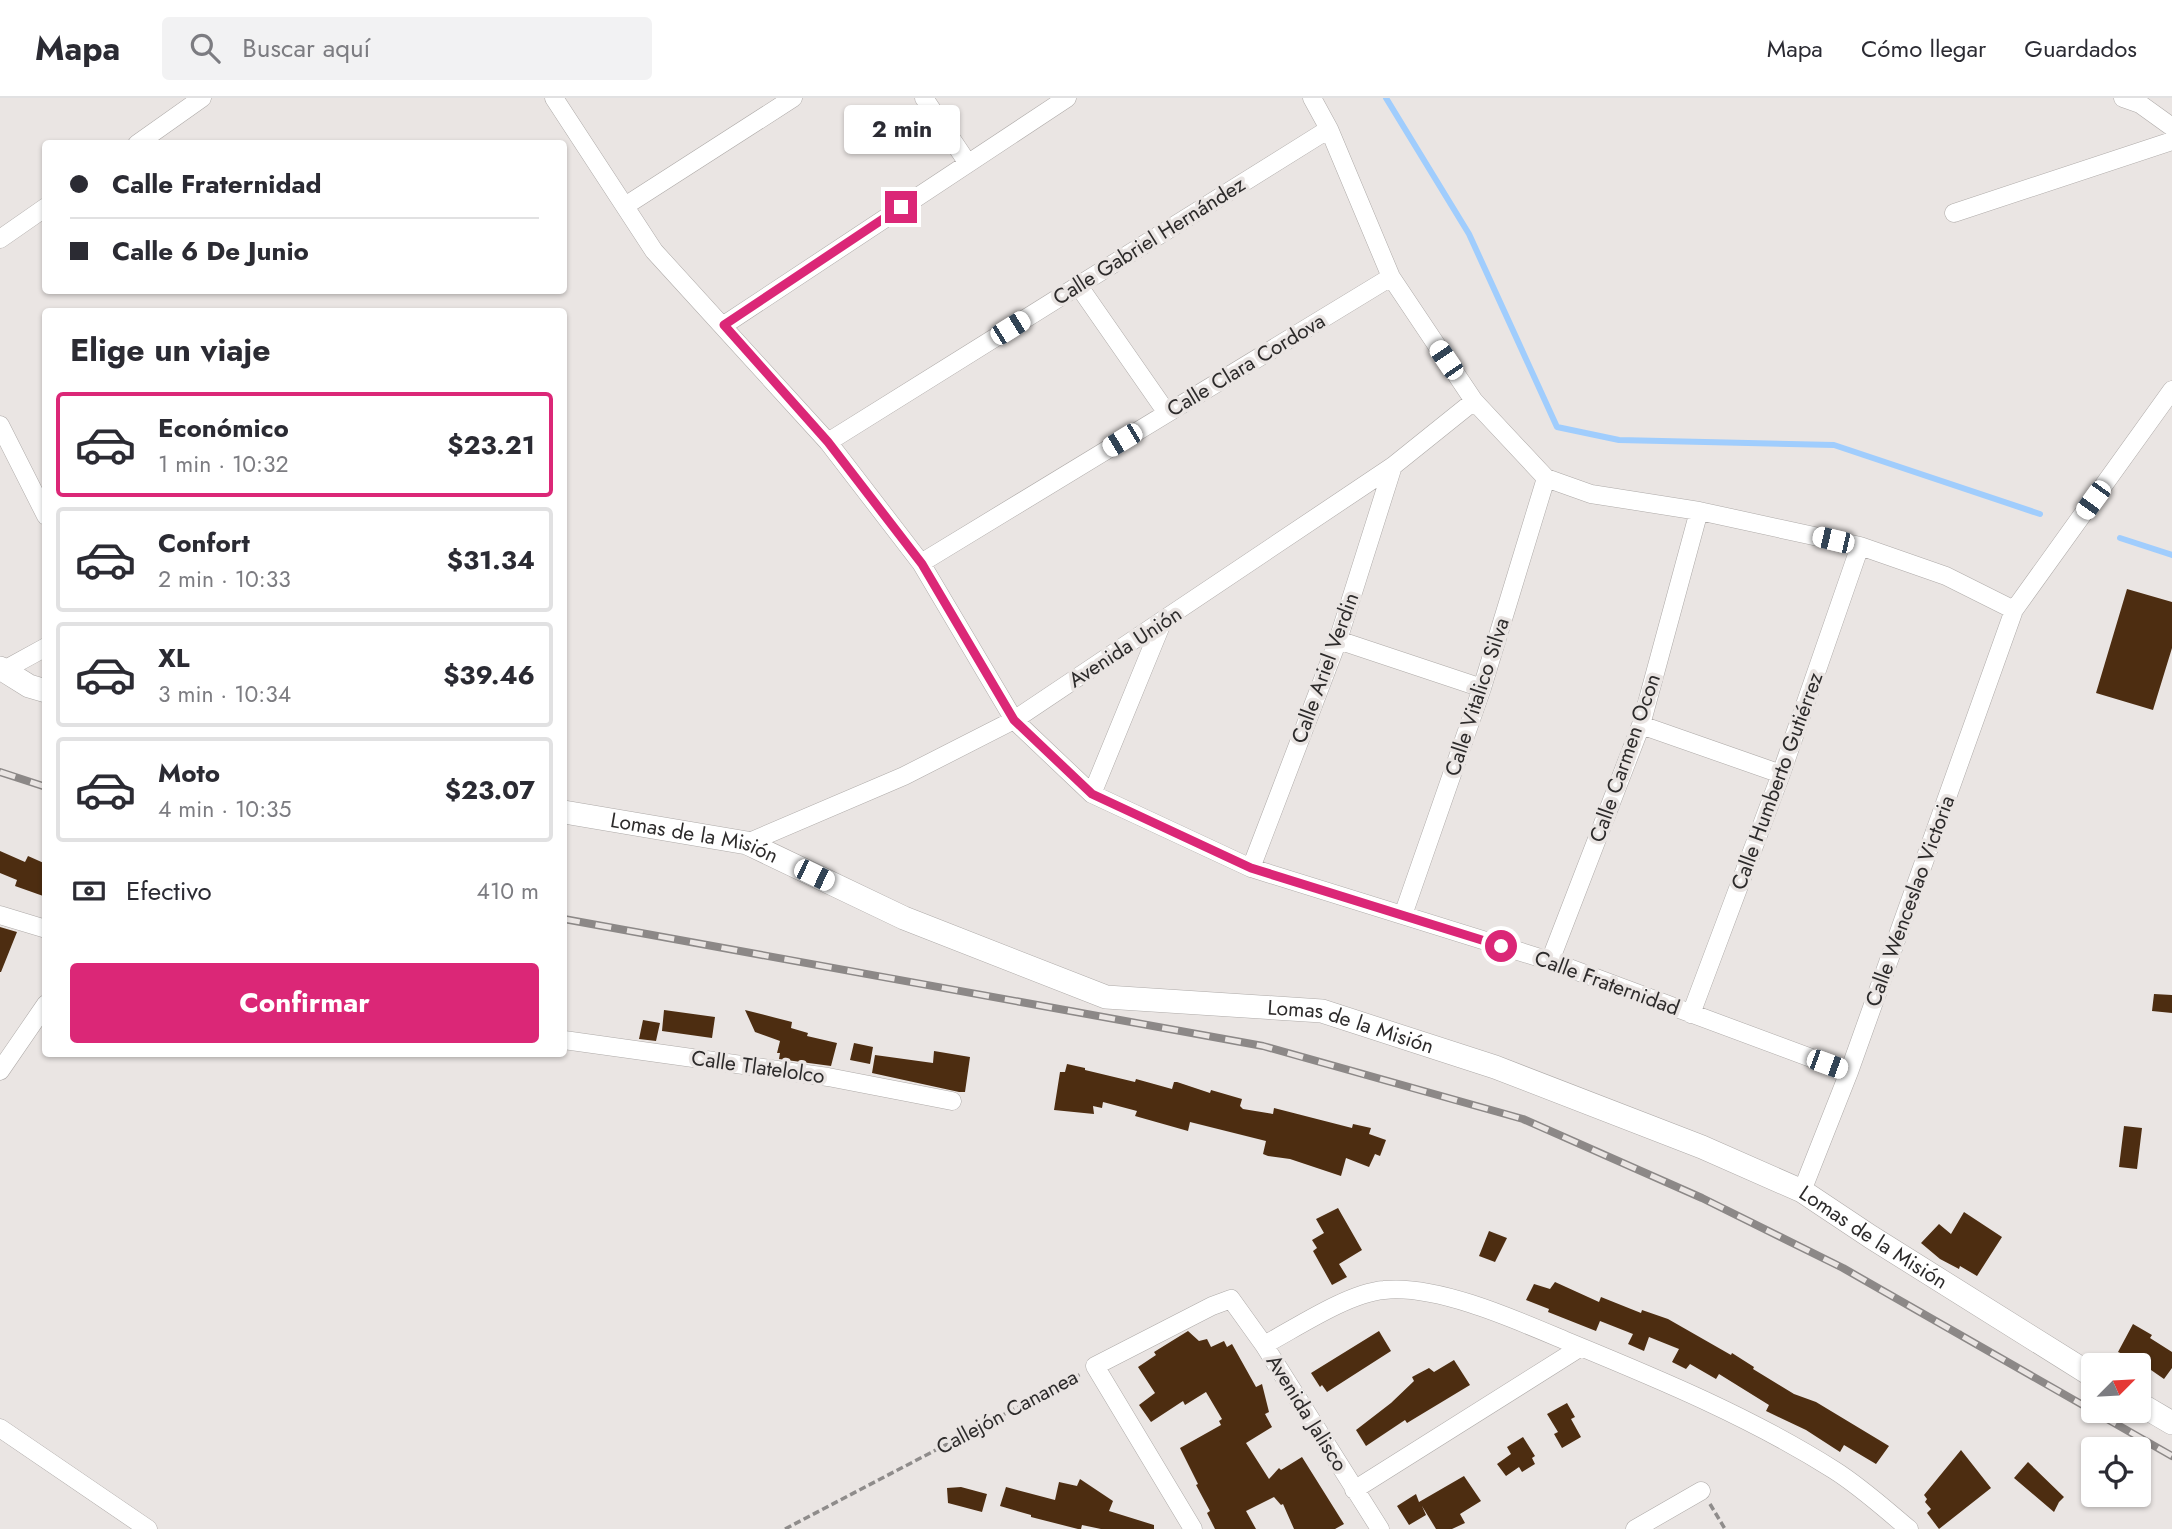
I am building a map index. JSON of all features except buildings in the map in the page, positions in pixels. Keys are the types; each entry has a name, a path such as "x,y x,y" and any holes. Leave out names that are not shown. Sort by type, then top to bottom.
{"street":[{"path":"143,140 202,98"},
{"name":"Calle Fraternidad","path":"554,98 654,251 828,442 922,564 1014,720 1092,794 1251,868 1550,961 1849,1072"},
{"path":"625,206 793,98"},
{"path":"924,98 967,162"},
{"path":"724,325 1067,98"},
{"path":"1312,98 1329,129 1391,277 1474,401 1546,478 1591,494 1699,511 1860,546 1946,576 2014,610"},
{"path":"2123,98 2140,104 2172,127"},
{"name":"Calle Gabriel Hernández","path":"828,442 1329,129"},
{"path":"1954,213 2172,141"},
{"path":"0,239 42,210"},
{"name":"Calle Clara Cordova","path":"922,564 1391,277"},
{"path":"1078,285 1167,413"},
{"name":"Calle Wenceslao Victoria","path":"1802,1191 1849,1072 2014,610 2172,390"},
{"name":"Avenida Unión","path":"747,843 904,776 1014,720 1393,466 1474,401"},
{"path":"0,425 42,508"},
{"name":"Calle Ariel Verdin","path":"1251,868 1338,640 1393,466"},
{"name":"Calle Vitalico Silva","path":"1403,915 1482,688 1546,478"},
{"name":"Calle Carmen Ocon","path":"1550,961 1641,725 1699,511"},
{"name":"Calle Humberto Gutiérrez","path":"1690,1014 1781,774 1860,546"},
{"path":"1092,794 1162,623"},
{"path":"1338,640 1482,688"},
{"path":"2,669 42,649"},
{"path":"2,669 29,686 42,690"},
{"path":"1641,725 1781,774"},
{"name":"Lomas de la Misión","path":"567,813 747,843 904,918 1106,998 1322,1011 1495,1067 1702,1147 1802,1191 2081,1369"},
{"path":"0,915 42,928"},
{"path":"0,1071 42,1010"},
{"name":"Calle Tlatelolco","path":"567,1040 828,1077 952,1101"},
{"path":"1264,1345 1350,1300 1383,1290 1423,1292 1497,1312 1637,1370 1752,1424 1835,1471 1909,1529"},
{"name":"Avenida Jalisco","path":"1231,1299 1264,1345 1380,1529"},
{"name":"Callejón Cananea","path":"1095,1366 1212,1306 1231,1299"},
{"path":"1354,1490 1581,1347"},
{"path":"1095,1366 1193,1529"},
{"path":"2151,1411 2172,1423"},
{"path":"0,1428 139,1527"},
{"path":"1635,1529 1701,1491"}],"path":[{"name":"Callejón Cananea","path":"785,1529 1095,1366"},
{"path":"1701,1491 1726,1529"}],"waterway":[{"path":"1386,98 1469,234 1557,427 1619,440 1834,445 2040,514"},
{"path":"2120,538 2172,555"}],"railway":[{"path":"0,772 42,786"},
{"path":"567,920 1263,1046 1523,1119 1702,1198 1843,1268 2172,1456"}],"route":[{"path":"901,207 724,325 828,442 922,564 1014,720 1092,794 1210,849 1251,868 1501,946"}]}
